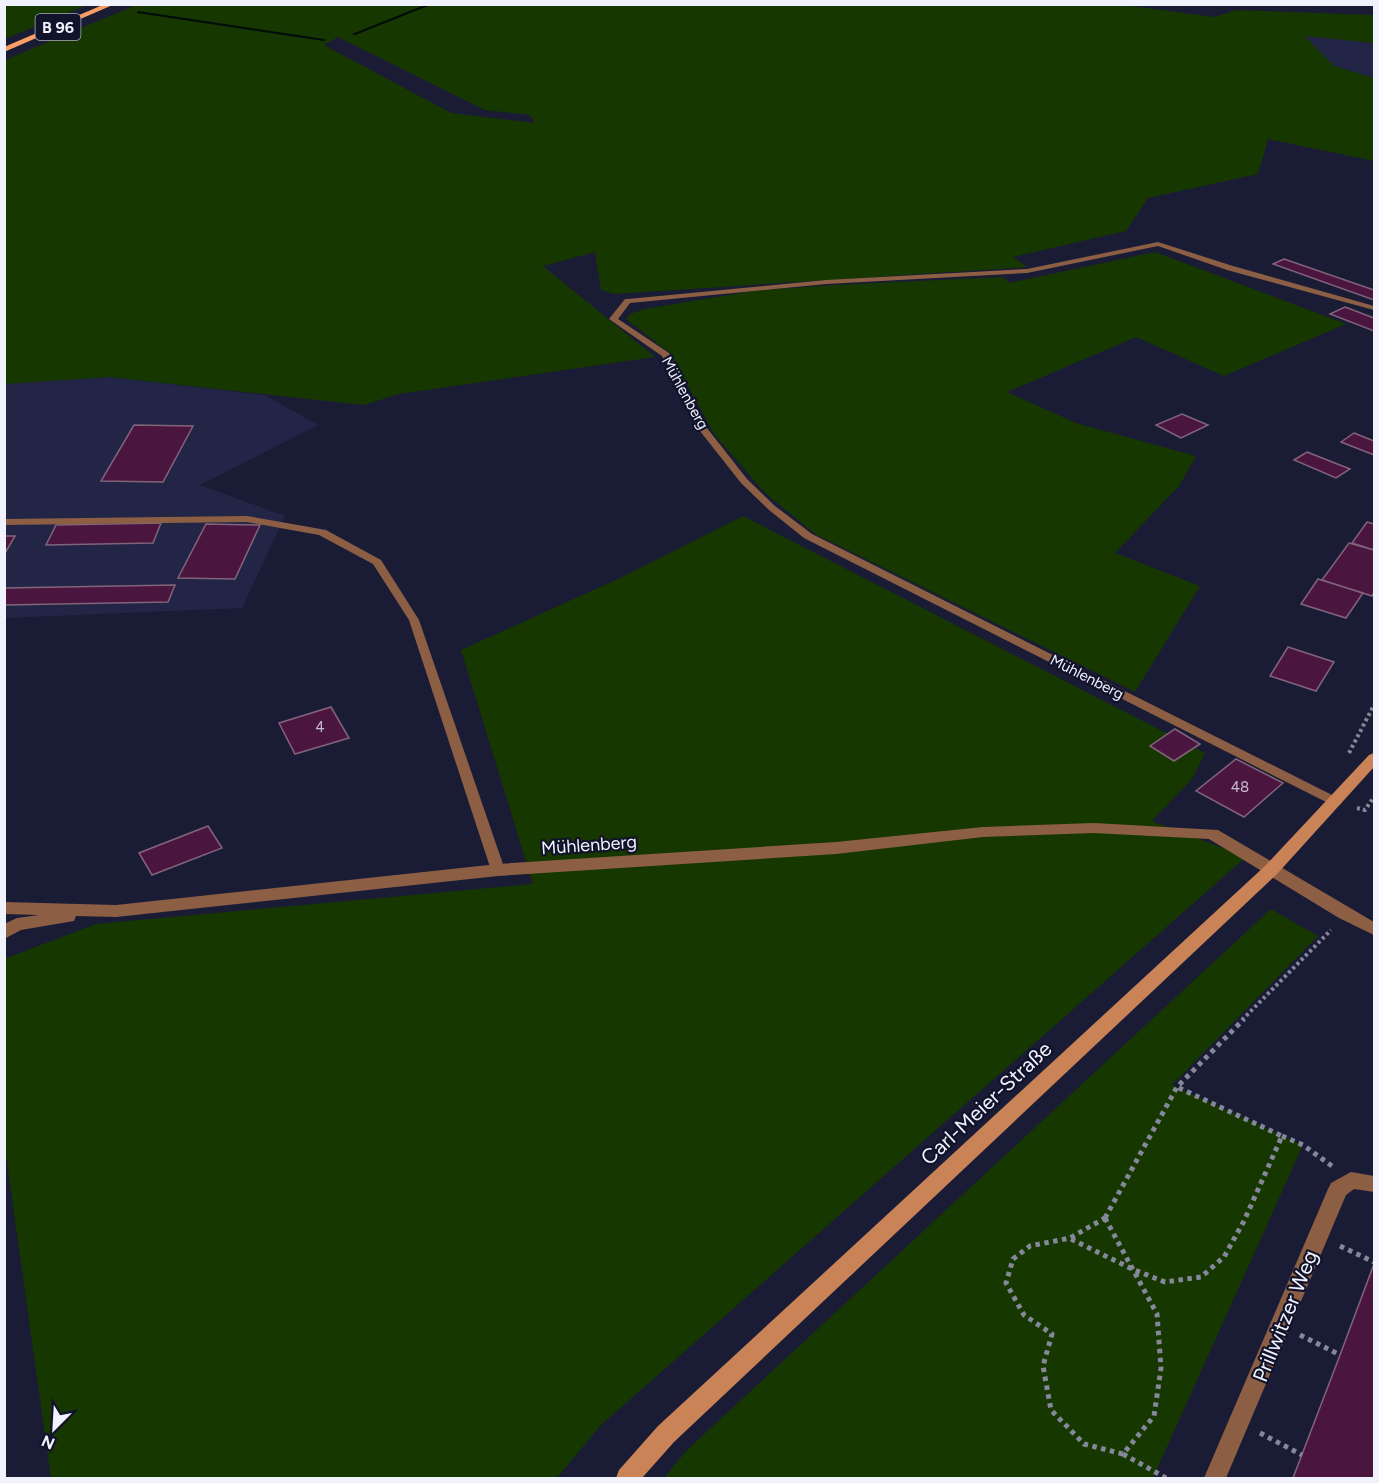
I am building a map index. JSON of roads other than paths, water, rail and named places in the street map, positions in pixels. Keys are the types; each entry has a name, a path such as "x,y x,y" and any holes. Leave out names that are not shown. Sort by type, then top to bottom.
{"main road":[{"name":"B 96","path":"4,50 112,4"}],"street":[{"name":"Carl-Meier-Straße","path":"627,1479 666,1434 1271,870 1336,802 1374,758"},
{"name":"Mühlenberg","path":"4,933 17,924 116,911 498,870 836,848 983,832 1094,828 1212,834 1374,929"},
{"name":"Mühlenberg","path":"4,909 116,911"},
{"name":"Prillwitzer Weg","path":"1215,1479 1338,1189 1351,1180 1374,1184"}],"lane":[{"name":"Mühlenberg","path":"1336,802 808,536 772,508 744,481 699,424 666,355 612,319 628,301 826,282 1027,271 1158,243 1230,268 1374,308"},
{"path":"4,522 248,519 321,532 376,562 414,620 498,870"}],"waterway":[{"path":"354,34 432,4"},
{"path":"138,12 324,40"}]}
